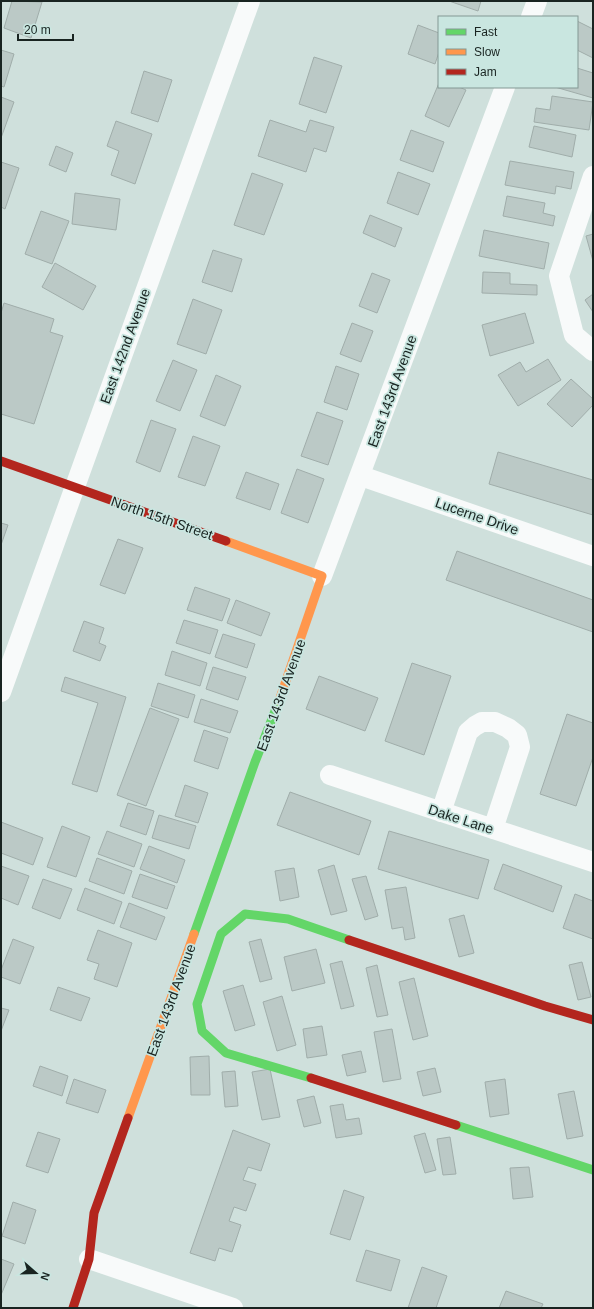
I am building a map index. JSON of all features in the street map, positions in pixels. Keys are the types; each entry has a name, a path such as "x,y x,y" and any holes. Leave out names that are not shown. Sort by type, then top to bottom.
{"street":[{"name":"East 142nd Avenue","path":"1,692 250,1"},
{"path":"531,16 537,1"},
{"name":"East 143rd Avenue","path":"73,1308 89,1259 94,1213 255,762 273,720 297,654 322,576 361,476 505,88"},
{"path":"593,176 559,276 574,335 593,351"},
{"name":"North 15th Street","path":"1,461 74,488 164,518 322,576"},
{"name":"Lucerne Drive","path":"361,476 593,556"},
{"path":"441,812 468,732 482,722 494,722 508,728 517,735 520,747 493,829"},
{"name":"Dake Lane","path":"330,775 593,862"},
{"path":"593,1020 545,1006 288,919 245,914 221,934 197,1004 202,1031 226,1053 360,1093 593,1170"},
{"path":"89,1259 233,1308"}],"building":[{"path":"12,1 42,2 31,38 4,28"},
{"path":"449,1 481,1 478,11"},
{"path":"578,22 593,29 593,58 578,50"},
{"path":"418,25 438,33 438,55 435,64 408,54"},
{"path":"1,50 14,54 4,87 1,86"},
{"path":"314,57 342,66 326,113 299,104"},
{"path":"578,68 593,73 593,98 558,88 578,88"},
{"path":"144,71 172,80 158,122 131,113"},
{"path":"438,85 438,88 461,88 466,90 449,127 425,116"},
{"path":"552,96 593,102 589,130 534,122 536,108 550,110"},
{"path":"1,97 14,102 1,138"},
{"path":"270,120 306,132 310,120 334,127 326,152 314,148 306,172 258,156"},
{"path":"116,121 152,134 135,184 111,175 119,151 107,146"},
{"path":"534,126 576,135 572,157 529,147"},
{"path":"411,130 444,142 433,172 400,160"},
{"path":"56,146 73,153 66,172 49,165"},
{"path":"510,161 574,172 571,189 556,186 555,194 505,185"},
{"path":"1,162 19,168 5,209 1,207"},
{"path":"398,172 430,184 418,215 387,203"},
{"path":"252,173 283,184 264,235 234,225"},
{"path":"75,193 120,199 116,230 72,224"},
{"path":"507,196 545,203 543,213 555,216 553,226 503,216"},
{"path":"41,211 69,221 52,264 25,254"},
{"path":"370,215 402,228 395,247 363,233"},
{"path":"484,230 549,243 544,269 479,256"},
{"path":"593,234 593,261 586,236"},
{"path":"213,250 242,259 232,292 202,282"},
{"path":"55,263 96,286 83,310 42,287"},
{"path":"483,272 510,273 510,284 537,285 537,295 482,293"},
{"path":"372,273 390,280 377,313 359,306"},
{"path":"593,294 593,312 585,300"},
{"path":"193,299 222,310 206,354 177,344"},
{"path":"4,303 54,319 50,332 63,336 34,424 1,414 1,313"},
{"path":"525,313 534,343 490,356 482,325"},
{"path":"352,323 373,331 361,362 340,354"},
{"path":"548,359 561,380 518,406 498,375 520,362 526,372"},
{"path":"173,360 197,370 180,411 156,401"},
{"path":"336,366 359,374 347,410 324,402"},
{"path":"216,375 241,386 225,426 200,416"},
{"path":"571,379 593,399 593,405 572,427 547,404"},
{"path":"317,412 343,421 328,465 301,456"},
{"path":"151,420 176,429 160,472 136,462"},
{"path":"193,436 220,446 205,486 178,477"},
{"path":"498,452 593,480 593,515 489,484"},
{"path":"297,469 324,479 308,523 281,513"},
{"path":"246,472 279,484 270,510 236,498"},
{"path":"1,523 8,525 1,545"},
{"path":"118,539 143,548 125,594 100,585"},
{"path":"457,551 593,600 593,632 446,580"},
{"path":"195,587 230,599 222,621 187,610"},
{"path":"236,600 270,613 261,636 227,623"},
{"path":"184,620 218,630 210,654 176,643"},
{"path":"84,621 104,628 99,643 106,646 100,661 73,651"},
{"path":"223,634 255,644 247,668 215,657"},
{"path":"172,651 207,663 200,686 165,675"},
{"path":"412,663 451,676 424,755 385,741"},
{"path":"213,667 246,677 238,700 206,689"},
{"path":"319,676 378,698 365,731 306,709"},
{"path":"65,677 126,697 97,792 72,784 98,703 61,691"},
{"path":"158,683 195,695 188,718 151,706"},
{"path":"201,699 238,711 230,733 194,722"},
{"path":"150,708 179,719 146,806 117,795"},
{"path":"567,714 593,723 593,757 576,806 540,794"},
{"path":"204,730 228,738 218,769 194,761"},
{"path":"185,785 208,793 198,823 175,816"},
{"path":"290,792 371,821 359,855 277,825"},
{"path":"128,803 154,811 146,835 120,826"},
{"path":"159,815 196,826 189,849 152,838"},
{"path":"1,822 43,838 33,865 1,853"},
{"path":"62,826 90,837 76,877 47,867"},
{"path":"107,831 142,844 134,867 98,854"},
{"path":"389,831 489,860 478,899 378,869"},
{"path":"149,846 185,860 177,883 140,869"},
{"path":"97,858 132,871 124,894 89,881"},
{"path":"503,864 562,886 553,912 494,889"},
{"path":"334,865 347,911 331,915 318,870"},
{"path":"1,866 29,876 18,905 1,898"},
{"path":"294,868 299,897 280,901 275,871"},
{"path":"140,874 175,886 167,909 132,897"},
{"path":"366,876 378,916 365,920 352,879"},
{"path":"43,879 72,889 60,919 32,908"},
{"path":"406,887 415,938 405,940 403,927 392,929 385,890"},
{"path":"85,888 122,902 114,924 77,910"},
{"path":"575,894 593,901 593,939 563,928"},
{"path":"129,903 165,917 156,940 120,927"},
{"path":"464,915 474,953 459,957 449,919"},
{"path":"98,930 132,943 117,987 94,979 99,964 87,960"},
{"path":"13,939 34,947 20,984 1,977 1,970"},
{"path":"261,939 272,979 260,982 249,942"},
{"path":"316,949 325,983 292,991 284,957"},
{"path":"342,961 354,1006 341,1009 330,964"},
{"path":"582,962 591,997 578,1000 569,965"},
{"path":"377,965 388,1015 377,1017 366,968"},
{"path":"414,978 428,1036 413,1040 399,982"},
{"path":"243,985 255,1025 235,1031 223,991"},
{"path":"58,987 90,998 81,1021 50,1010"},
{"path":"282,996 296,1045 277,1051 263,1002"},
{"path":"1,1008 9,1010 1,1031"},
{"path":"322,1026 327,1055 307,1058 303,1029"},
{"path":"392,1029 401,1079 383,1082 374,1032"},
{"path":"361,1051 366,1072 347,1076 342,1055"},
{"path":"209,1056 210,1095 191,1095 190,1057"},
{"path":"40,1066 68,1076 62,1096 33,1086"},
{"path":"435,1068 441,1092 423,1096 417,1072"},
{"path":"270,1069 280,1117 262,1120 252,1072"},
{"path":"235,1071 238,1106 225,1107 222,1072"},
{"path":"74,1079 106,1090 98,1113 66,1103"},
{"path":"505,1079 509,1114 490,1117 485,1082"},
{"path":"574,1091 583,1136 567,1139 558,1094"},
{"path":"314,1096 321,1123 304,1127 297,1100"},
{"path":"343,1104 346,1120 359,1118 362,1134 336,1138 330,1106"},
{"path":"233,1130 270,1144 261,1171 248,1167 243,1180 256,1184 246,1211 234,1207 229,1221 241,1225 232,1252 219,1248 215,1261 190,1253"},
{"path":"38,1132 60,1139 48,1173 26,1166"},
{"path":"425,1133 436,1170 425,1173 414,1136"},
{"path":"450,1137 456,1174 443,1175 437,1139"},
{"path":"529,1167 533,1197 513,1199 510,1168"},
{"path":"344,1190 364,1197 350,1240 330,1234"},
{"path":"13,1202 36,1210 25,1244 2,1236"},
{"path":"366,1250 400,1260 391,1291 356,1281"},
{"path":"1,1259 14,1264 1,1295"},
{"path":"422,1267 447,1276 436,1308 408,1308"},
{"path":"506,1291 543,1304 541,1308 499,1308"}],"traffic: fast":[{"path":"194,934 255,762 279,701"},
{"path":"311,1078 226,1053 202,1031 197,1004 221,934 245,914 288,919 349,940"},
{"path":"456,1125 593,1170"}],"traffic: slow":[{"path":"226,541 322,576 279,701"},
{"path":"128,1118 194,934"}],"traffic: jam":[{"path":"1,461 226,541"},
{"path":"349,940 545,1006 593,1020"},
{"path":"311,1078 456,1125"},
{"path":"73,1308 89,1259 94,1213 128,1118"}]}
